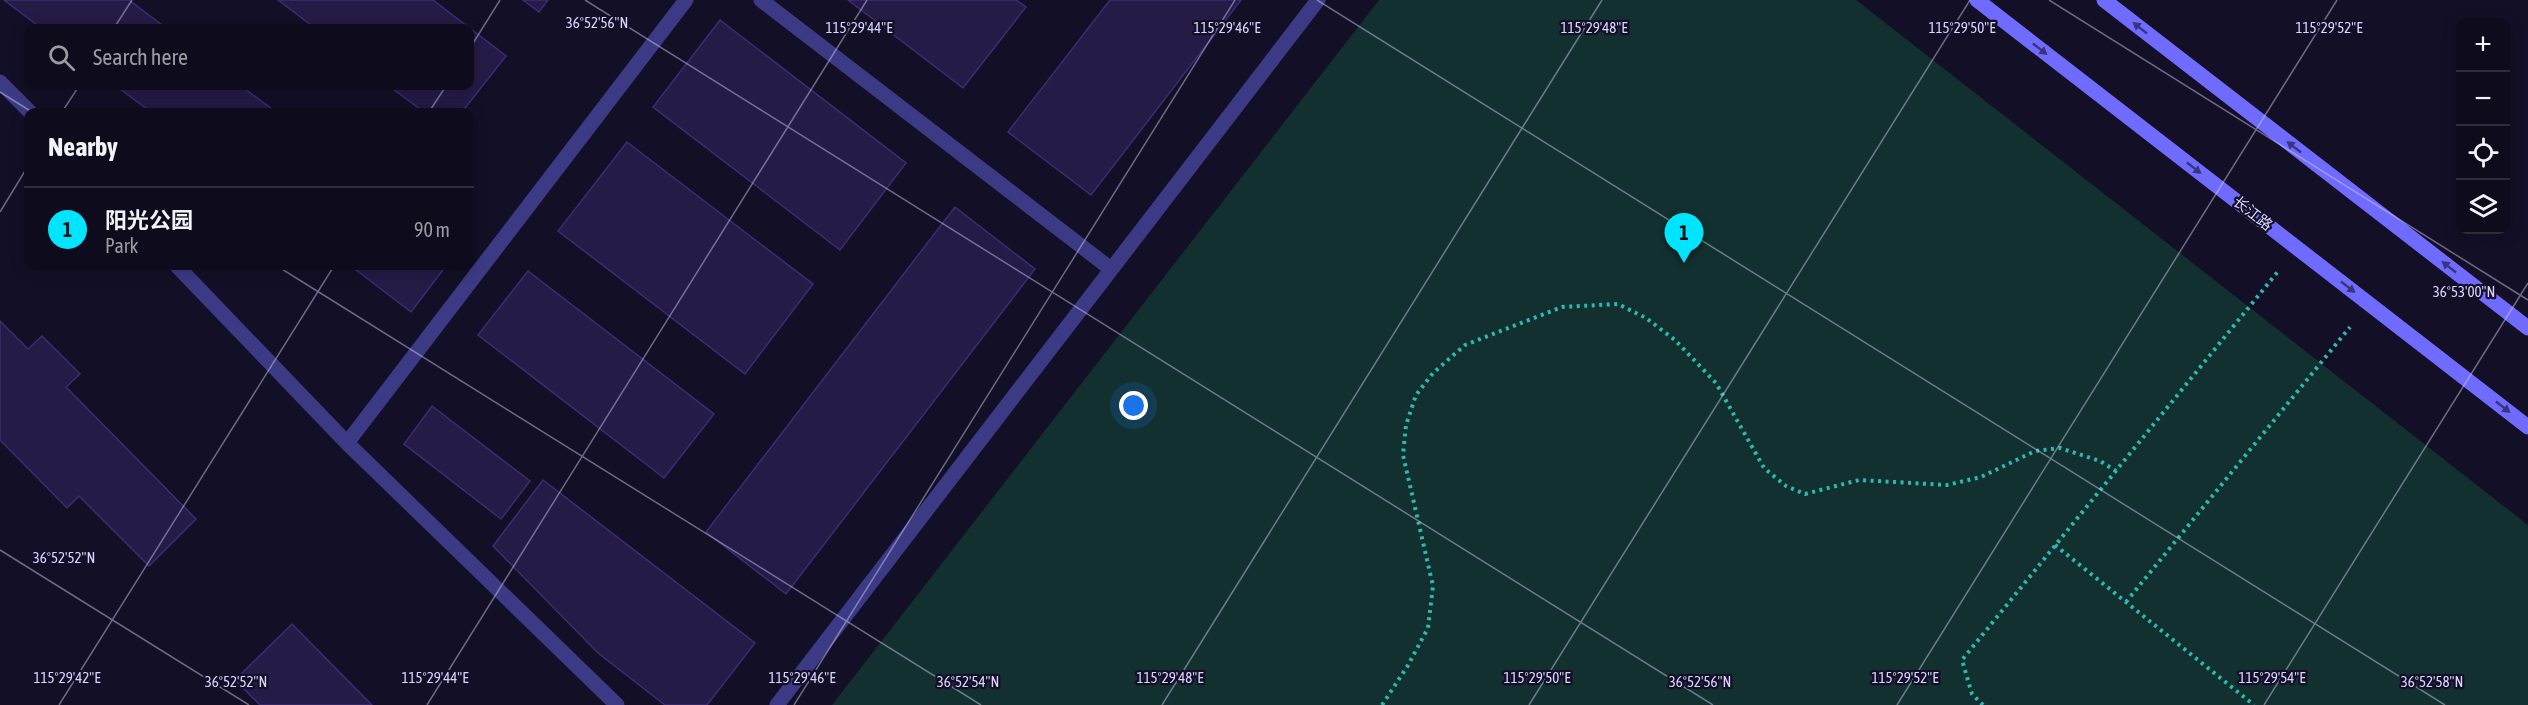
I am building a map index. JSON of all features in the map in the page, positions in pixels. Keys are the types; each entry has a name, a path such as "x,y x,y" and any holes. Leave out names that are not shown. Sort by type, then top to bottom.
{"street":[{"name":"长江路","path":"1977,0 2528,427"},
{"path":"2104,0 2528,328"}],"lane":[{"path":"347,443 686,0"},
{"path":"761,0 1111,269"},
{"path":"777,705 1318,0"},
{"path":"0,82 26,108"},
{"path":"181,270 347,443 617,705"}],"path":[{"path":"1983,705 1972,694 1962,660 2297,248"},
{"path":"2126,602 2369,303"},
{"path":"1382,705 1407,667 1428,628 1433,586 1403,455 1406,425 1416,395 1433,373 1465,345 1562,306 1618,304 1646,318 1675,340 1716,383 1764,468 1786,486 1805,494 1859,480 1947,485 1981,477 2035,451 2060,448 2100,461 2116,471"},
{"path":"2055,545 2254,705"}],"green space":[{"path":"1379,0 1856,0 2528,525 2528,705 832,705"}],"building":[{"path":"4,0 129,0 161,24 36,24"},
{"path":"278,0 433,0 465,24 310,24"},
{"path":"523,0 548,0 539,12"},
{"path":"848,0 1016,0 1026,7 963,88"},
{"path":"1110,0 1241,0 1091,195 1008,132"},
{"path":"720,20 906,163 840,250 653,107"},
{"path":"474,31 506,56 465,108 419,108 394,90 474,90"},
{"path":"121,90 246,90 271,108 146,108"},
{"path":"627,142 813,284 745,374 558,231"},
{"path":"955,207 1035,269 786,594 706,532"},
{"path":"356,270 443,270 411,312"},
{"path":"528,271 714,414 664,478 478,335"},
{"path":"0,321 28,349 42,336 80,374 66,387 196,519 149,566 79,496 67,508 0,440"},
{"path":"432,406 530,481 501,519 404,444"},
{"path":"543,480 755,643 707,705 665,705 598,653 493,546"},
{"path":"292,624 372,705 260,705 235,680"}],"place":[{"name":"阳光公园","path":"1684,263"}]}
